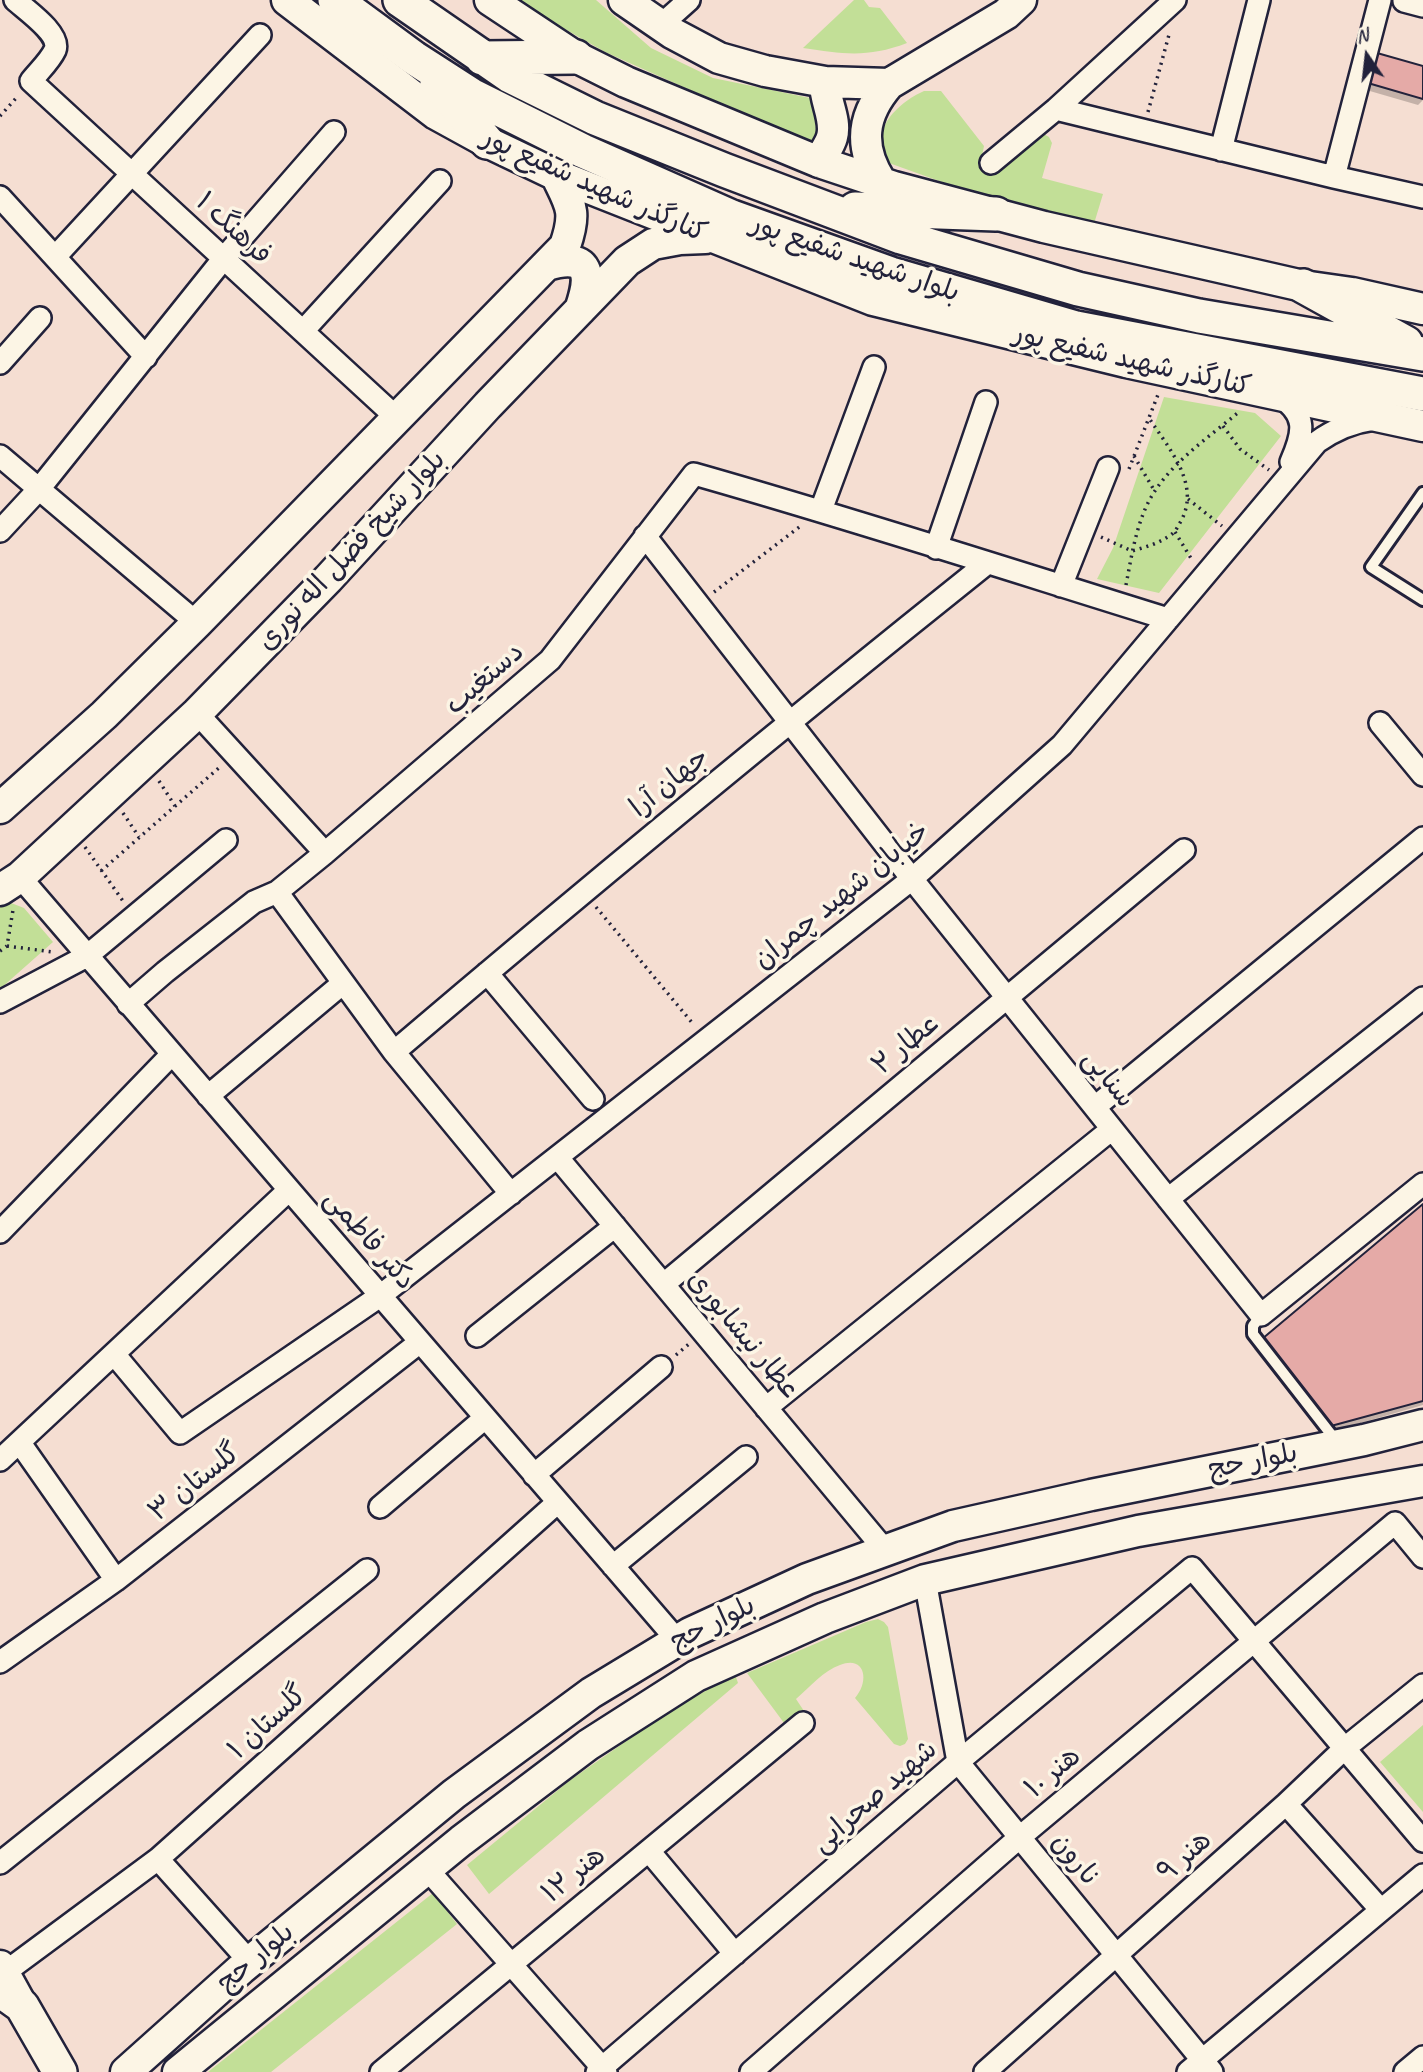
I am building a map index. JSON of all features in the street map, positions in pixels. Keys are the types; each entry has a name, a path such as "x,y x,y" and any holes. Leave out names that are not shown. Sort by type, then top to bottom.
{"main road":[{"name":"کنارگذر شهید شفیع پور","path":"287,0 436,114 487,142 556,176 873,300 1125,362 1423,426"},
{"name":"بلوار شهید شفیع پور","path":"335,0 414,58 473,96 673,193 732,217 891,274 1076,328 1423,394"},
{"name":"بلوار شهید شفیع پور","path":"400,0 510,76 595,118 901,237 1078,289 1199,316 1423,353"},
{"path":"490,0 576,57 626,82 819,162 996,214 1303,286 1352,293 1423,309"},
{"path":"624,0 719,58 765,71 825,82 888,84"},
{"path":"881,182 868,155 866,136 868,115 876,98 888,84 1006,15 1021,0"},
{"path":"482,58 576,57"},
{"path":"414,58 487,142"},
{"path":"819,162 832,137 825,82"},
{"name":"بلوار شیخ فضل اله نوری","path":"0,808 104,715 197,624 565,246 573,224 570,204 556,176"},
{"path":"824,208 996,214"},
{"name":"بلوار شیخ فضل اله نوری","path":"10,884 197,713 328,579 488,405 627,261 653,244 680,239 712,238"},
{"path":"547,265 566,259 576,261 582,267 587,276 588,288 580,310"},
{"path":"1303,286 1423,353"},
{"name":"بلوار حج","path":"126,2072 148,2063 250,1962 454,1794 591,1693 677,1640 807,1579 953,1526 1423,1425"},
{"path":"1260,1461 1254,1476 1255,1485 1260,1498 1270,1508"},
{"path":"1179,1478 1190,1486 1196,1498 1196,1507 1189,1522"},
{"name":"بلوار حج","path":"178,2072 427,1869 588,1745 696,1676 825,1618 925,1580 1138,1531 1423,1481"},
{"path":"7,1984 60,2072"}],"street":[{"path":"15,0 50,30 55,41 55,49 32,81"},
{"path":"661,25 689,0"},
{"path":"991,163 1056,109 1175,0"},
{"path":"1221,149 1259,0"},
{"path":"1334,177 1380,0"},
{"path":"55,257 260,35"},
{"name":"فرهنگ ۱","path":"32,81 397,418"},
{"path":"1056,109 1423,197"},
{"path":"0,531 39,489 223,258 334,132"},
{"path":"303,331 440,181"},
{"path":"0,197 146,357"},
{"path":"0,363 40,318"},
{"path":"874,367 821,510 1168,619"},
{"path":"1271,393 1293,405 1302,428 1300,441 1283,480"},
{"path":"936,548 986,402"},
{"path":"1283,480 1317,442 1332,430 1356,422 1386,418"},
{"path":"0,456 197,624"},
{"path":"1061,586 1108,468"},
{"name":"دستغیب","path":"128,1003 254,902 277,892 325,853 550,660 694,474 821,510"},
{"name":"خیابان شهید چمران","path":"114,1354 180,1433 380,1296 912,879 1062,745 1283,480"},
{"name":"سنایی","path":"645,536 1006,998 1261,1315"},
{"name":"جهان آرا","path":"394,1052 790,720 986,564"},
{"path":"197,713 325,853"},
{"path":"1380,723 1423,775"},
{"path":"1095,1107 1423,838"},
{"path":"0,1002 88,956 226,840"},
{"name":"عطار ۲","path":"664,1284 1184,850"},
{"name":"دکتر فاطمی","path":"10,884 88,956 677,1640"},
{"path":"277,892 394,1052 511,1194"},
{"path":"487,973 593,1099"},
{"path":"208,1097 342,984"},
{"path":"1168,1199 1423,999"},
{"path":"0,1232 172,1054"},
{"path":"766,1408 1112,1129"},
{"name":"عطار نیشابوری","path":"558,1158 884,1549"},
{"path":"1261,1315 1423,1184"},
{"path":"0,1460 289,1190"},
{"path":"477,1336 615,1226"},
{"name":"گلستان ۳","path":"0,1662 116,1580 420,1342"},
{"path":"534,1475 661,1367"},
{"path":"380,1507 485,1418"},
{"path":"20,1443 116,1580"},
{"path":"613,1566 746,1457"},
{"name":"گلستان ۱","path":"7,1984 158,1859 558,1502"},
{"name":"هنر ۱۰","path":"751,2072 1020,1837 1395,1523 1423,1558"},
{"name":"شهید صحرایی","path":"601,2071 958,1762 1192,1568 1255,1642"},
{"path":"0,1863 367,1570"},
{"name":"نارون","path":"925,1580 958,1762 1117,1956 1201,2068"},
{"path":"1255,1642 1423,1841"},
{"name":"هنر ۹","path":"985,2072 1286,1804 1345,1748 1423,1685"},
{"name":"هنر ۱۲","path":"384,2071 803,1723"},
{"path":"1286,1804 1381,1910"},
{"path":"649,1851 735,1954"},
{"path":"158,1859 250,1962"},
{"path":"427,1869 601,2071"},
{"path":"1201,2068 1423,1875"},
{"path":"1405,2072 1423,2057"}],"lane":[{"path":"1423,493 1371,567 1423,600"},
{"path":"1261,1315 1253,1326 1253,1334 1339,1445"}],"path":[{"path":"1143,131 1171,26"},
{"path":"0,116 32,81"},
{"path":"1123,605 1132,551 1154,491 1178,464 1223,426 1271,393"},
{"path":"1101,537 1132,551 1155,544 1175,532 1186,512 1189,493 1178,464 1149,418"},
{"path":"1223,426 1240,449 1283,480"},
{"path":"1134,456 1154,491"},
{"path":"1188,499 1236,537"},
{"path":"698,604 821,510"},
{"path":"1175,532 1203,577"},
{"path":"101,871 234,754"},
{"path":"146,760 175,806"},
{"path":"109,794 139,837"},
{"path":"71,829 135,917"},
{"path":"7,946 10,884"},
{"path":"583,891 706,1040"},
{"path":"0,951 7,946 88,956"},
{"path":"661,1367 704,1332"}],"green space":[{"path":"514,0 596,0 651,48 713,78 820,100 824,118 813,145 605,52"},
{"path":"854,0 864,0 869,7 880,8 907,43 868,53 803,48"},
{"path":"924,91 941,91 984,146 981,161 1042,133 1049,137 1052,143 1042,178 1103,194 1093,227 978,195 889,163 881,141 883,130 895,111"},
{"path":"1164,397 1255,413 1281,436 1159,593 1097,579 1113,548"},
{"path":"6,901 24,908 53,942 0,989 0,905"},
{"path":"878,1619 888,1627 908,1739 905,1744 894,1744 855,1698 860,1691 863,1677 860,1667 855,1664 840,1665 828,1671 796,1699 806,1714 787,1727 747,1673 866,1622"},
{"path":"735,1674 738,1683 489,1894 467,1865 569,1781 665,1714"},
{"path":"1423,1725 1423,1812 1380,1762"},
{"path":"433,1893 457,1924 271,2072 208,2072"}],"building":[{"path":"1370,51 1423,66 1423,99 1361,81"},
{"path":"1423,1204 1423,1401 1331,1426 1262,1339"}]}
